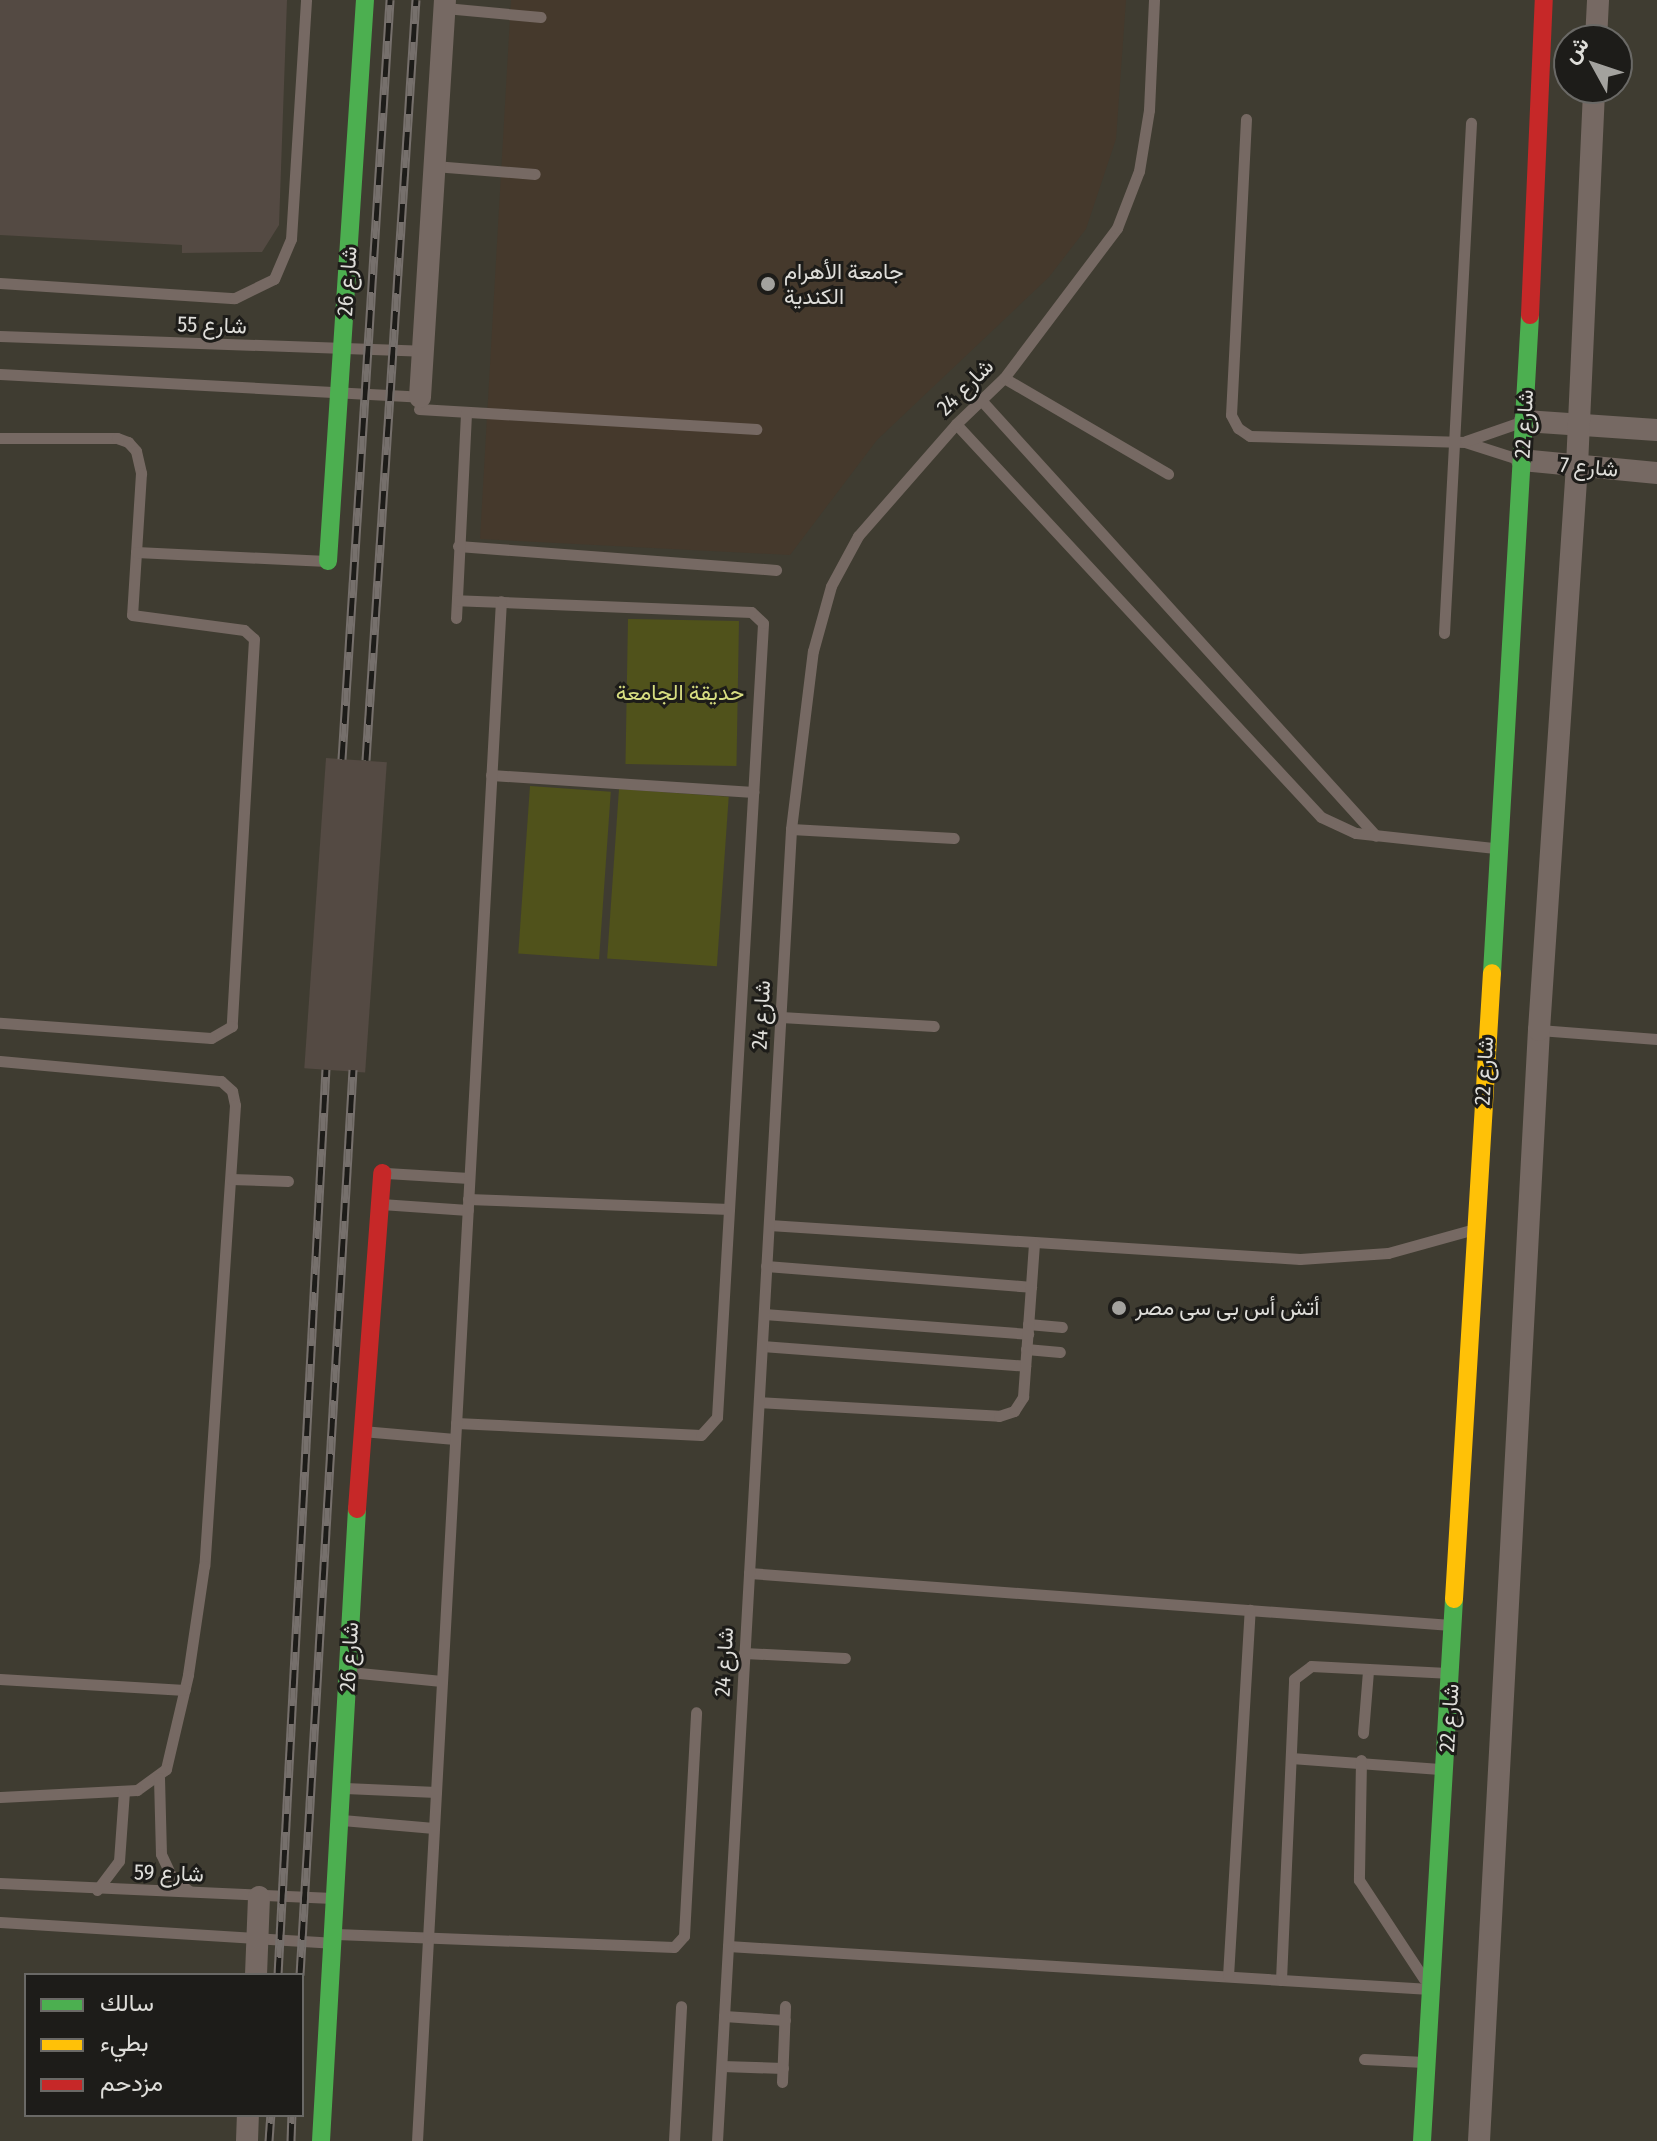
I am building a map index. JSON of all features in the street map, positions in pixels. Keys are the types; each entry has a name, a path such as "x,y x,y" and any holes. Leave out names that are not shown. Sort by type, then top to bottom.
{"street":[{"name":"شارع 26","path":"328,561 365,0"},
{"name":"شارع 22","path":"1422,2141 1452,1673 1474,1230 1525,421 1544,0"},
{"path":"1597,24 1598,0"},
{"path":"419,403 445,4"},
{"path":"1479,2141 1539,1030 1577,466 1593,104"},
{"name":"شارع 7","path":"1525,421 1579,421 1657,430"},
{"name":"شارع 7","path":"1522,460 1657,473"},
{"name":"شارع 26","path":"321,2141 338,1898 361,1431 382,1173"},
{"path":"256,1973 259,1897"},
{"path":"247,2141 248,2117"}],"lane":[{"path":"0,283 235,298 274,279 291,239 306,0"},
{"name":"شارع 24","path":"717,2141 791,829 813,651 831,586 858,536 956,424 1004,378 1117,228 1139,171 1149,110 1154,0"},
{"path":"445,4 541,17"},
{"path":"1246,119 1233,422 1250,436 1459,441 1522,460"},
{"path":"1444,633 1459,441 1471,123"},
{"path":"434,166 535,174"},
{"name":"شارع 55","path":"0,336 422,351"},
{"path":"0,374 340,396 419,403 466,412 756,429"},
{"path":"1004,378 1168,474"},
{"path":"981,400 1376,836"},
{"path":"456,618 466,412"},
{"path":"1459,441 1525,421"},
{"path":"956,424 1306,804 1337,827 1376,836 1497,848"},
{"path":"0,438 117,438 128,442 141,461 131,612 136,619 244,630 254,639 235,1018 226,1032 211,1038 0,1023"},
{"path":"458,546 776,570"},
{"path":"136,552 328,561"},
{"path":"456,1423 690,1435 712,1428 717,1417 763,623 757,613 457,600"},
{"path":"417,2141 501,601"},
{"path":"491,775 753,792"},
{"path":"791,829 954,838"},
{"path":"781,1017 934,1026"},
{"path":"1539,1030 1657,1039"},
{"path":"0,1061 221,1081 235,1098 204,1566 185,1690 169,1758 159,1778 161,1854 172,1878 193,1893"},
{"path":"382,1173 469,1178"},
{"path":"231,1179 288,1181"},
{"path":"380,1204 729,1209"},
{"path":"769,1225 1254,1258 1344,1258 1432,1244 1474,1230"},
{"path":"759,1402 999,1416 1020,1405 1034,1243"},
{"path":"766,1266 1031,1287"},
{"path":"764,1314 1028,1329 1062,1327"},
{"path":"762,1346 1025,1366"},
{"path":"1026,1349 1060,1352"},
{"path":"361,1431 455,1439"},
{"path":"749,1573 1452,1625"},
{"path":"1228,1976 1250,1610"},
{"path":"744,1653 845,1658"},
{"path":"1281,1980 1294,1679 1302,1669 1452,1673"},
{"path":"1363,1733 1368,1671"},
{"path":"348,1672 442,1681"},
{"path":"0,1679 185,1690"},
{"path":"0,1922 258,1941 428,1939 667,1947 681,1943 696,1712"},
{"path":"1291,1758 1361,1760 1445,1770"},
{"path":"1361,1760 1359,1880 1431,1989"},
{"path":"0,1797 137,1790 159,1778"},
{"path":"343,1788 436,1792"},
{"path":"97,1890 119,1861 124,1791"},
{"path":"341,1820 434,1828"},
{"name":"شارع 59","path":"0,1883 97,1890 338,1898"},
{"path":"728,1946 1431,1989"},
{"path":"674,2141 681,2006"},
{"path":"782,2082 785,2006"},
{"path":"724,2016 785,2020"},
{"path":"1364,2059 1427,2062"},
{"path":"722,2066 783,2068"}],"shaded area":[{"path":"0,0 1657,0 1657,2141 0,2141"},
{"name":"جامعة الأهرام الكندية","path":"511,0 1126,0 1116,139 1086,229 1049,277 877,440 790,555 480,539"}],"green space":[{"name":"حديقة الجامعة","path":"628,619 739,621 736,766 625,764"},
{"path":"530,786 611,792 599,959 518,954"},
{"path":"619,789 729,797 717,966 607,959"}],"building":[{"path":"0,0 287,0 279,225 262,252 182,253 182,245 0,235"},
{"path":"326,758 387,762 365,1072 304,1068"}],"railway":[{"path":"342,759 390,0"},
{"path":"366,760 416,0"},
{"path":"278,1973 326,1069"},
{"path":"300,1973 353,1070"},
{"path":"269,2141 271,2117"},
{"path":"291,2141 292,2117"}],"traffic: fast":[{"path":"328,561 365,0"},
{"path":"1492,973 1530,315"},
{"path":"321,2141 357,1509"},
{"path":"1422,2141 1454,1599"}],"traffic: slow":[{"path":"1454,1599 1492,973"}],"traffic: jam":[{"path":"1530,315 1544,0"},
{"path":"357,1509 382,1173"}],"place":[{"name":"جامعة الأهرام الكندية","path":"768,284"},
{"name":"أتش أس بى سى مصر","path":"1119,1308"}]}
